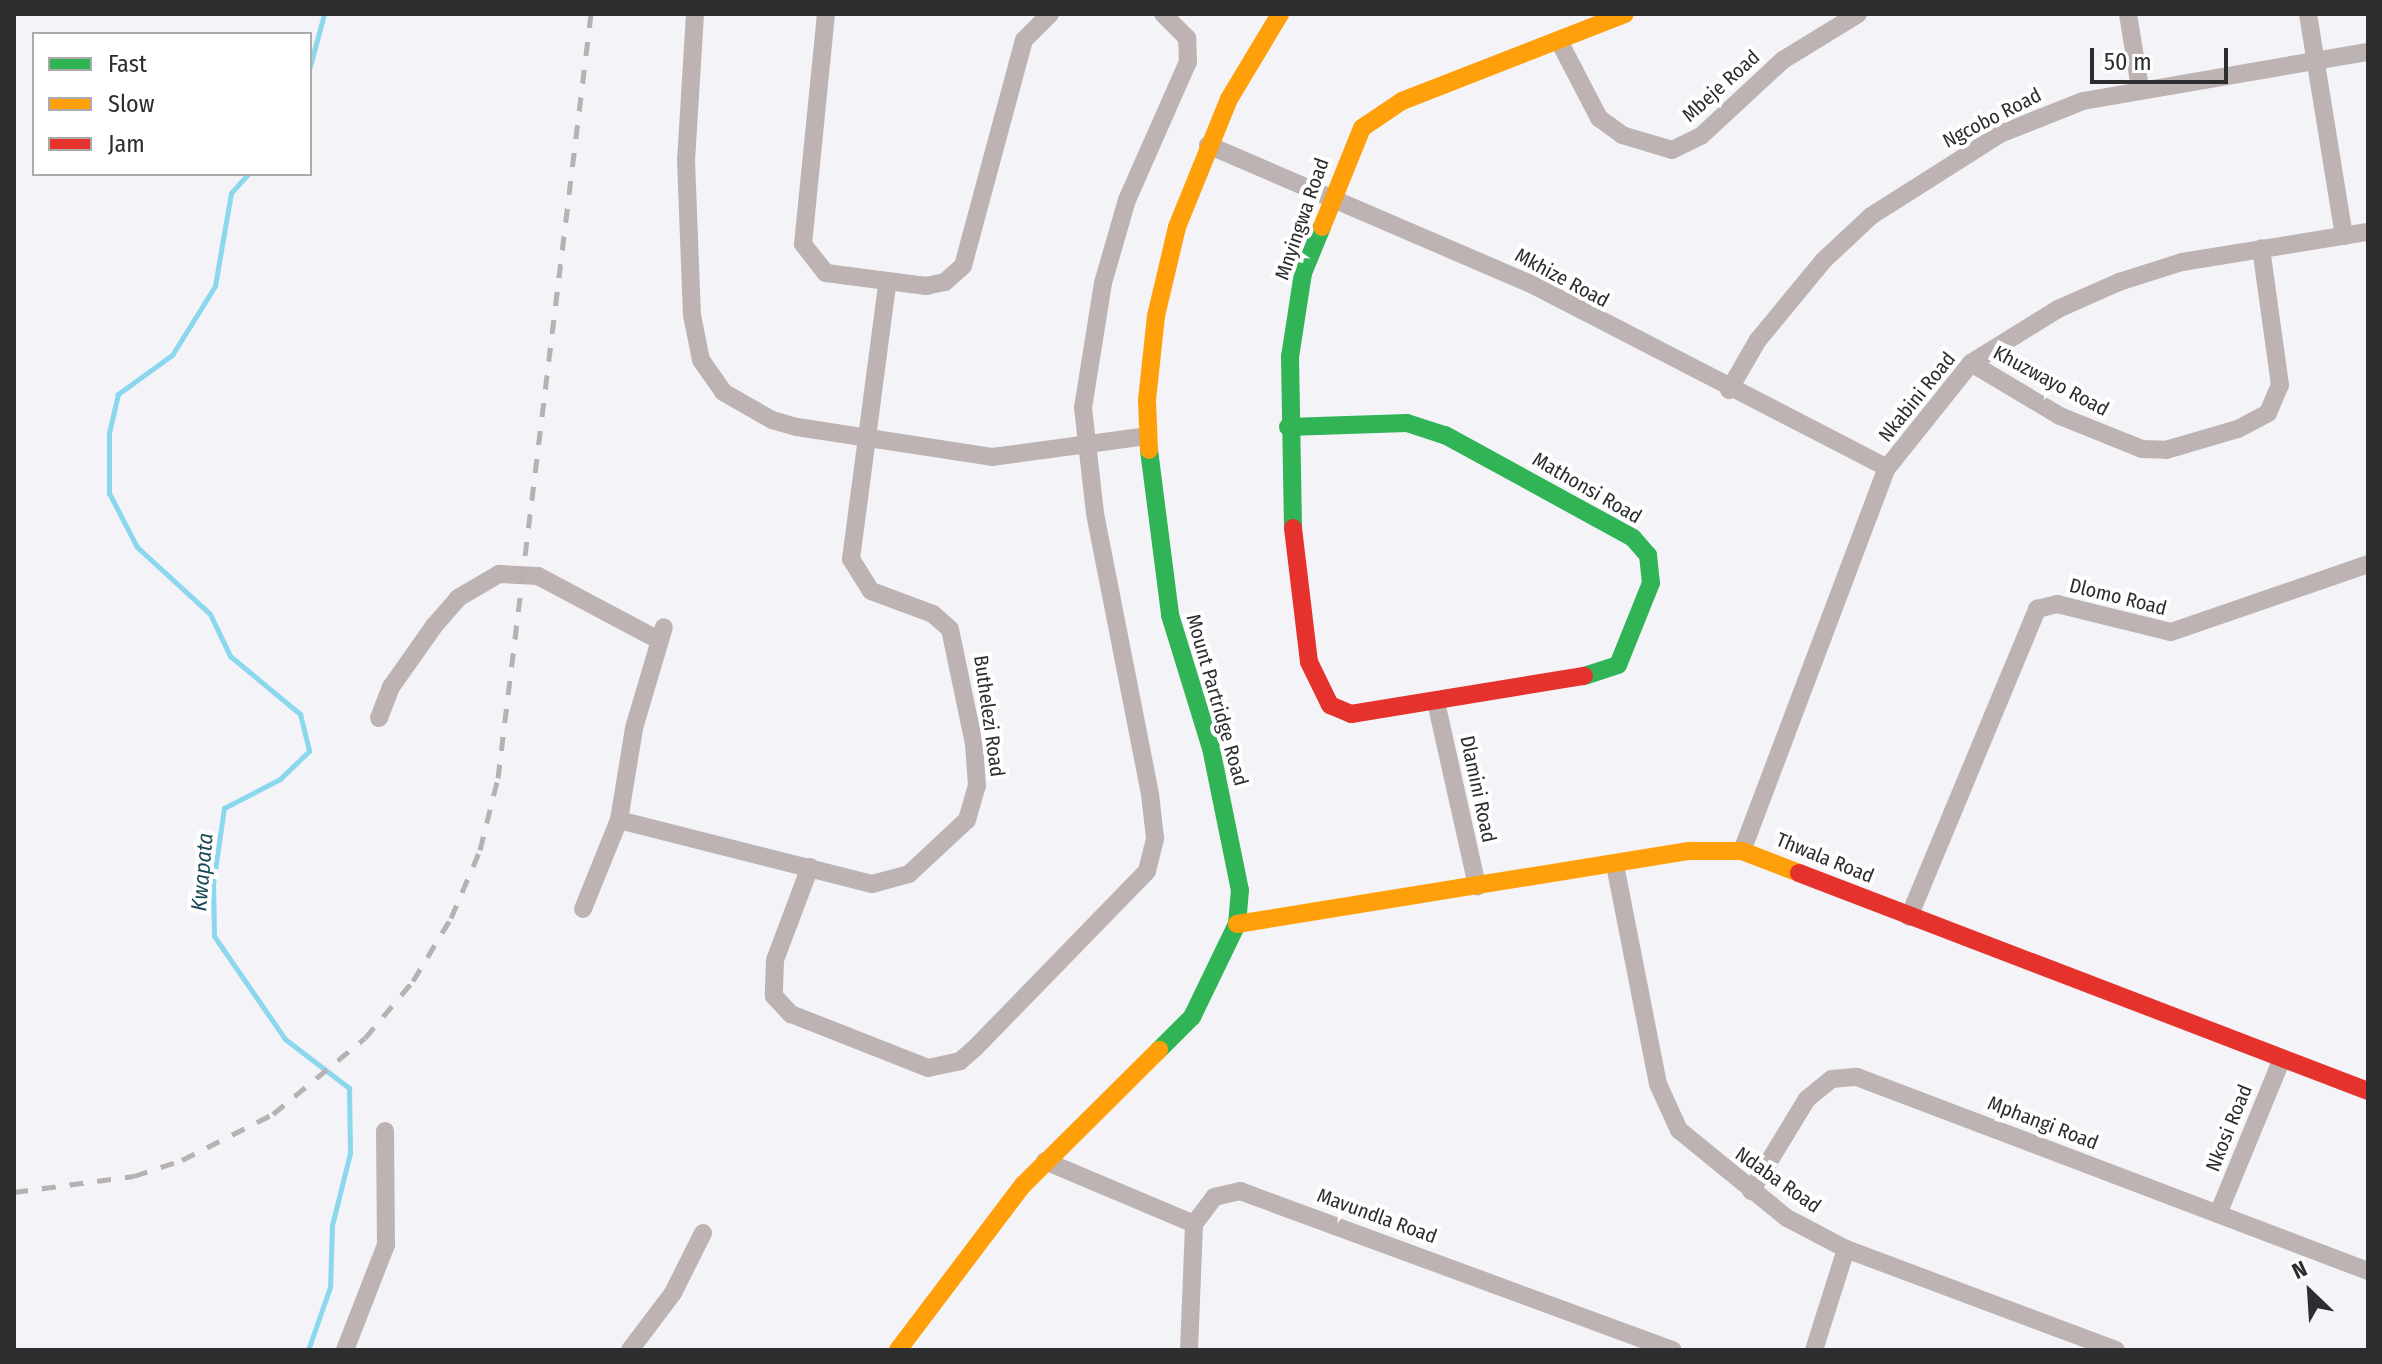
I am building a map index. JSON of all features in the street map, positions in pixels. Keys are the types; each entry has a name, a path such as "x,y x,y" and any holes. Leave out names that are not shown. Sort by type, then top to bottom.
{"street":[{"path":"695,14 686,227 701,360 723,392 759,414 867,442 992,457 1086,448 1147,436"},
{"path":"826,14 803,244 826,273 887,285 945,282 963,266 1024,40 1050,14"},
{"path":"810,867 775,960 774,996 791,1014 928,1068 960,1061 976,1047 1147,871 1155,838 1150,794 1086,448 1083,408 1103,283 1127,200 1188,62 1181,28 1163,14"},
{"name":"Mount Partridge Road","path":"898,1350 1045,1161 1192,1017 1237,924 1240,890 1211,748 1170,615 1147,436 1156,316 1177,227 1208,145 1280,14"},
{"name":"Mnyingwa Road","path":"1330,705 1309,662 1294,561 1288,427 1294,315 1331,197 1350,148 1379,112 1560,43 1625,14"},
{"name":"Mbeje Road","path":"1560,43 1599,118 1622,135 1672,150 1701,136 1783,60 1858,14"},
{"path":"2128,14 2140,88"},
{"path":"2308,14 2344,236"},
{"name":"Ngcobo Road","path":"1729,390 1791,297 1871,216 2000,134 2083,101 2140,88 2368,52"},
{"name":"Mkhize Road","path":"1208,145 1535,286 1729,390 1887,468"},
{"name":"Nkabini Road","path":"1742,851 1887,468 1971,363 2058,309 2119,282 2261,248 2368,232"},
{"name":"Khuzwayo Road","path":"1971,363 2060,416 2142,449 2166,450 2238,429 2268,413 2280,385 2261,248"},
{"name":"Buthelezi Road","path":"619,820 872,884 909,874 962,827 977,786 965,676 950,629 933,614 871,591 853,569 887,285"},
{"name":"Mathonsi Road","path":"1288,427 1407,423 1445,435 1613,526 1648,555 1651,583 1618,665 1572,680 1351,714 1330,705"},
{"name":"Dlomo Road","path":"1909,917 2037,609 2057,604 2171,632 2368,564"},
{"path":"379,718 391,687 434,626 458,598 499,574 538,576 662,634 634,728 619,820 583,909"},
{"name":"Dlamini Road","path":"1436,702 1477,886"},
{"name":"Thwala Road","path":"1237,924 1689,851 1742,851 2368,1091"},
{"name":"Ndaba Road","path":"1615,865 1666,1111 1687,1138 1751,1191 1846,1249 2116,1350"},
{"name":"Nkosi Road","path":"2218,1214 2282,1059"},
{"name":"Mphangi Road","path":"1751,1191 1807,1099 1832,1079 1857,1077 2368,1271"},
{"path":"345,1350 386,1245 385,1131"},
{"path":"1045,1161 1194,1224 1189,1350"},
{"name":"Mavundla Road","path":"1194,1224 1214,1197 1240,1191 1673,1350"},
{"path":"630,1350 673,1293 703,1233"},
{"path":"1814,1350 1846,1249"}],"waterway":[{"name":"Kwapata","path":"312,59 324,14"},
{"name":"Kwapata","path":"246,176 231,193 215,286 172,355 118,394 109,433 109,493 137,547 210,614 230,656 300,714 309,751 280,779 224,808 213,883 214,936 285,1039 349,1088 350,1153 332,1225 330,1287 308,1350"}],"railway":[{"path":"14,1192 134,1176 182,1160 273,1114 365,1038 413,981 451,918 480,850 498,778 591,14"}],"traffic: fast":[{"path":"1293,528 1290,357 1303,273 1322,227"},
{"path":"1288,427 1407,423 1445,435 1633,538 1648,555 1651,583 1618,665 1584,676"},
{"path":"1149,450 1170,615 1211,748 1240,890 1237,924 1192,1017 1159,1050"}],"traffic: slow":[{"path":"1149,450 1147,400 1156,316 1177,227 1229,99 1280,14"},
{"path":"1322,227 1362,128 1402,101 1625,14"},
{"path":"1237,924 1689,851 1742,851 1799,873"},
{"path":"898,1350 1023,1185 1159,1050"}],"traffic: jam":[{"path":"1293,528 1309,662 1330,705 1351,714 1584,676"},
{"path":"1799,873 2368,1091"}]}
